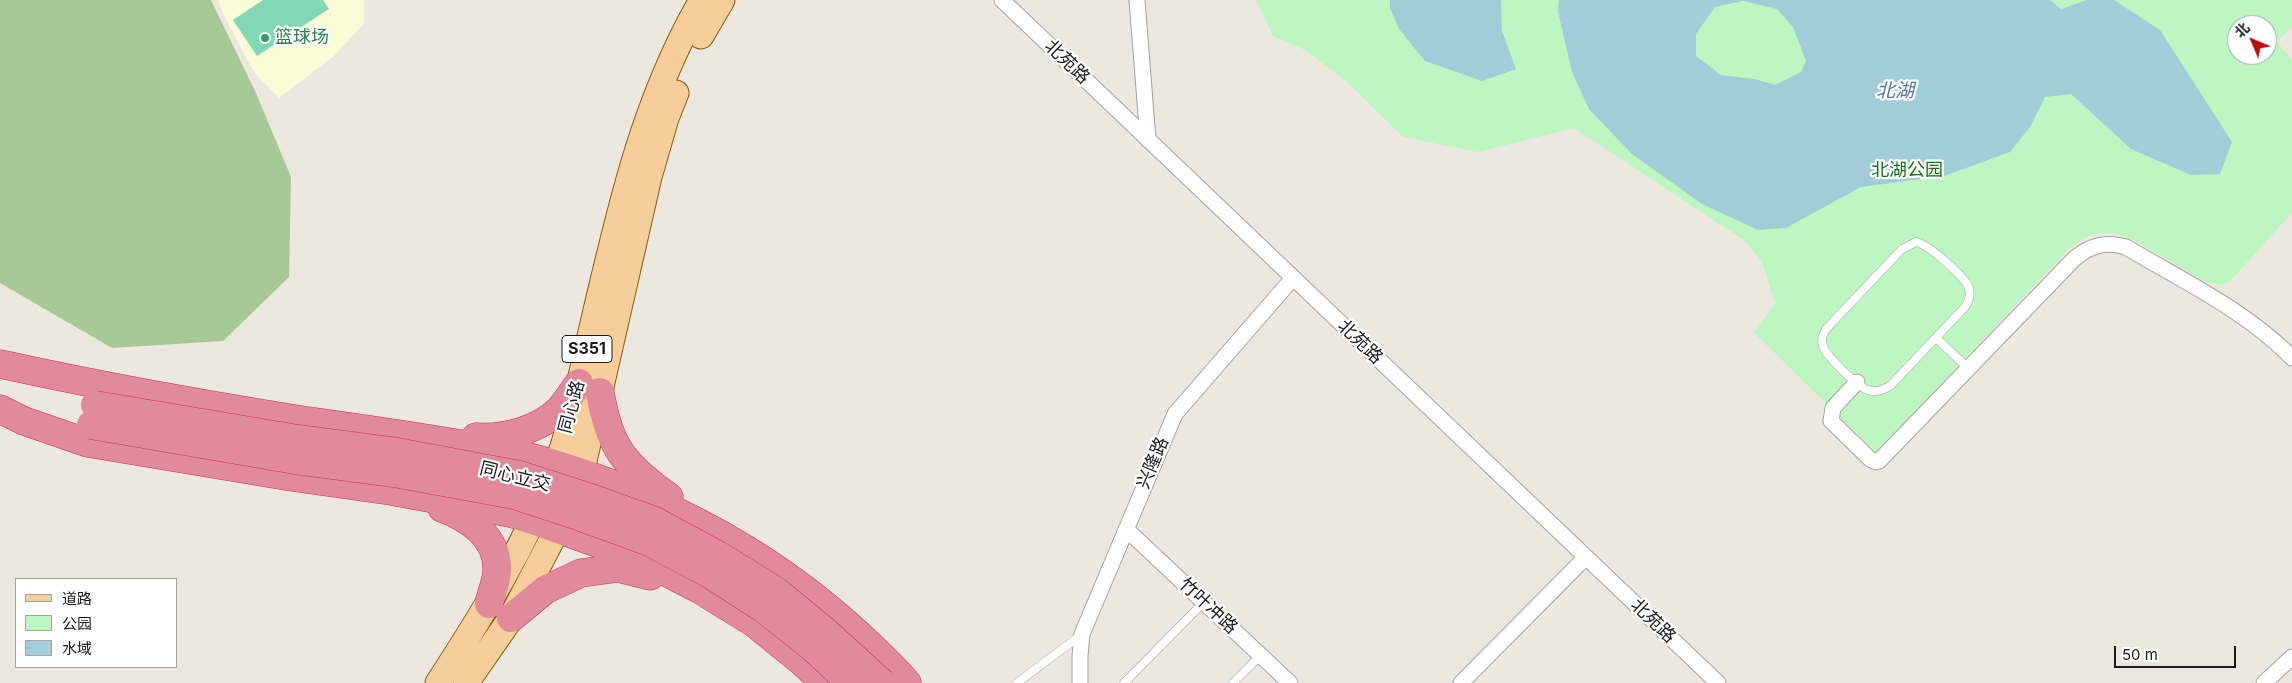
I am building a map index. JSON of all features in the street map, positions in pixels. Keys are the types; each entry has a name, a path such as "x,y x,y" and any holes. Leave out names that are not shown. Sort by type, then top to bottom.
{"highway":[{"path":"0,364 98,386 301,420 400,433 525,456 663,504 728,538"},
{"path":"0,372 93,415"},
{"path":"400,433 482,438 511,435 535,426 590,387 621,455 640,476 728,538 788,576 832,611 896,669 907,683"},
{"path":"0,398 93,415"},
{"path":"0,410 24,421 88,443 292,477 391,491 510,513 545,524 639,558 698,589 754,623 825,683"},
{"name":"同心立交","path":"93,415 295,460 394,473 505,494 581,517 646,541 708,573 764,609 813,648 851,683"},
{"name":"同心立交","path":"93,415 397,452 520,475 588,497 655,522 718,555 776,591 826,632 882,683"},
{"path":"391,491 450,511 472,523 486,535 494,552 500,611 581,573 618,568 698,589"}],"main road":[{"name":"同心路","path":"590,387 631,171 650,112 680,38 702,0"},
{"name":"同心路","path":"466,683 500,611 545,524 569,470 590,387 666,118 695,46 722,0"},
{"name":"同心路","path":"438,683 500,611"}],"street":[{"name":"北苑路","path":"1002,0 1718,683"},
{"path":"1137,0 1148,140"},
{"path":"1856,382 1832,408 1831,421 1870,459 1876,462 1882,459 2074,259 2090,248 2108,244 2126,247 2236,313 2263,332 2292,358"},
{"name":"兴隆路","path":"1080,683 1082,634 1175,414 1294,278"},
{"name":"竹叶冲路","path":"1126,529 1290,683"},
{"path":"1461,683 1586,557"},
{"path":"2264,683 2292,657"}],"lane":[{"path":"1911,243 1926,245 1964,281 1969,289 1969,299 1965,307 1936,338 1885,389 1867,390 1856,382 1825,351 1822,341 1824,332 1902,249 1911,243"},
{"path":"1936,338 1969,369"},
{"path":"1124,683 1204,602"},
{"path":"1017,683 1082,634"},
{"path":"1233,683 1261,655"}],"shaded area":[{"path":"0,0 211,0 256,93 291,177 289,277 223,341 112,348 0,283"},
{"path":"218,0 364,0 364,23 334,56 279,98 254,72"}],"green space":[{"name":"篮球场","path":"263,0 323,0 329,9 257,56 233,20"},
{"name":"北湖公园","path":"1256,0 2292,0 2292,27 2277,42 2292,60 2292,213 2231,280 2221,285 2207,283 2123,236 2101,233 2079,242 2067,251 1876,452 1754,333 1775,303 1762,262 1744,240 1574,128 1478,152 1403,137 1348,83 1305,50 1273,36"}],"water":[{"path":"1390,0 1501,0 1502,31 1516,69 1482,81 1425,61 1399,29 1390,8"},
{"name":"北湖","path":"1559,0 2050,0 2061,9 2087,0 2114,0 2160,30 2232,142 2220,174 2191,175 2131,149 2071,94 2045,97 2030,127 2010,152 1944,176 1861,187 1786,228 1758,230 1702,204 1632,154 1589,109 1572,72 1558,12","holes":["1743,1 1777,9 1793,27 1806,61 1801,72 1775,85 1755,79 1721,75 1696,56 1696,34 1715,7"]}],"place":[{"name":"篮球场","path":"265,38"}]}
